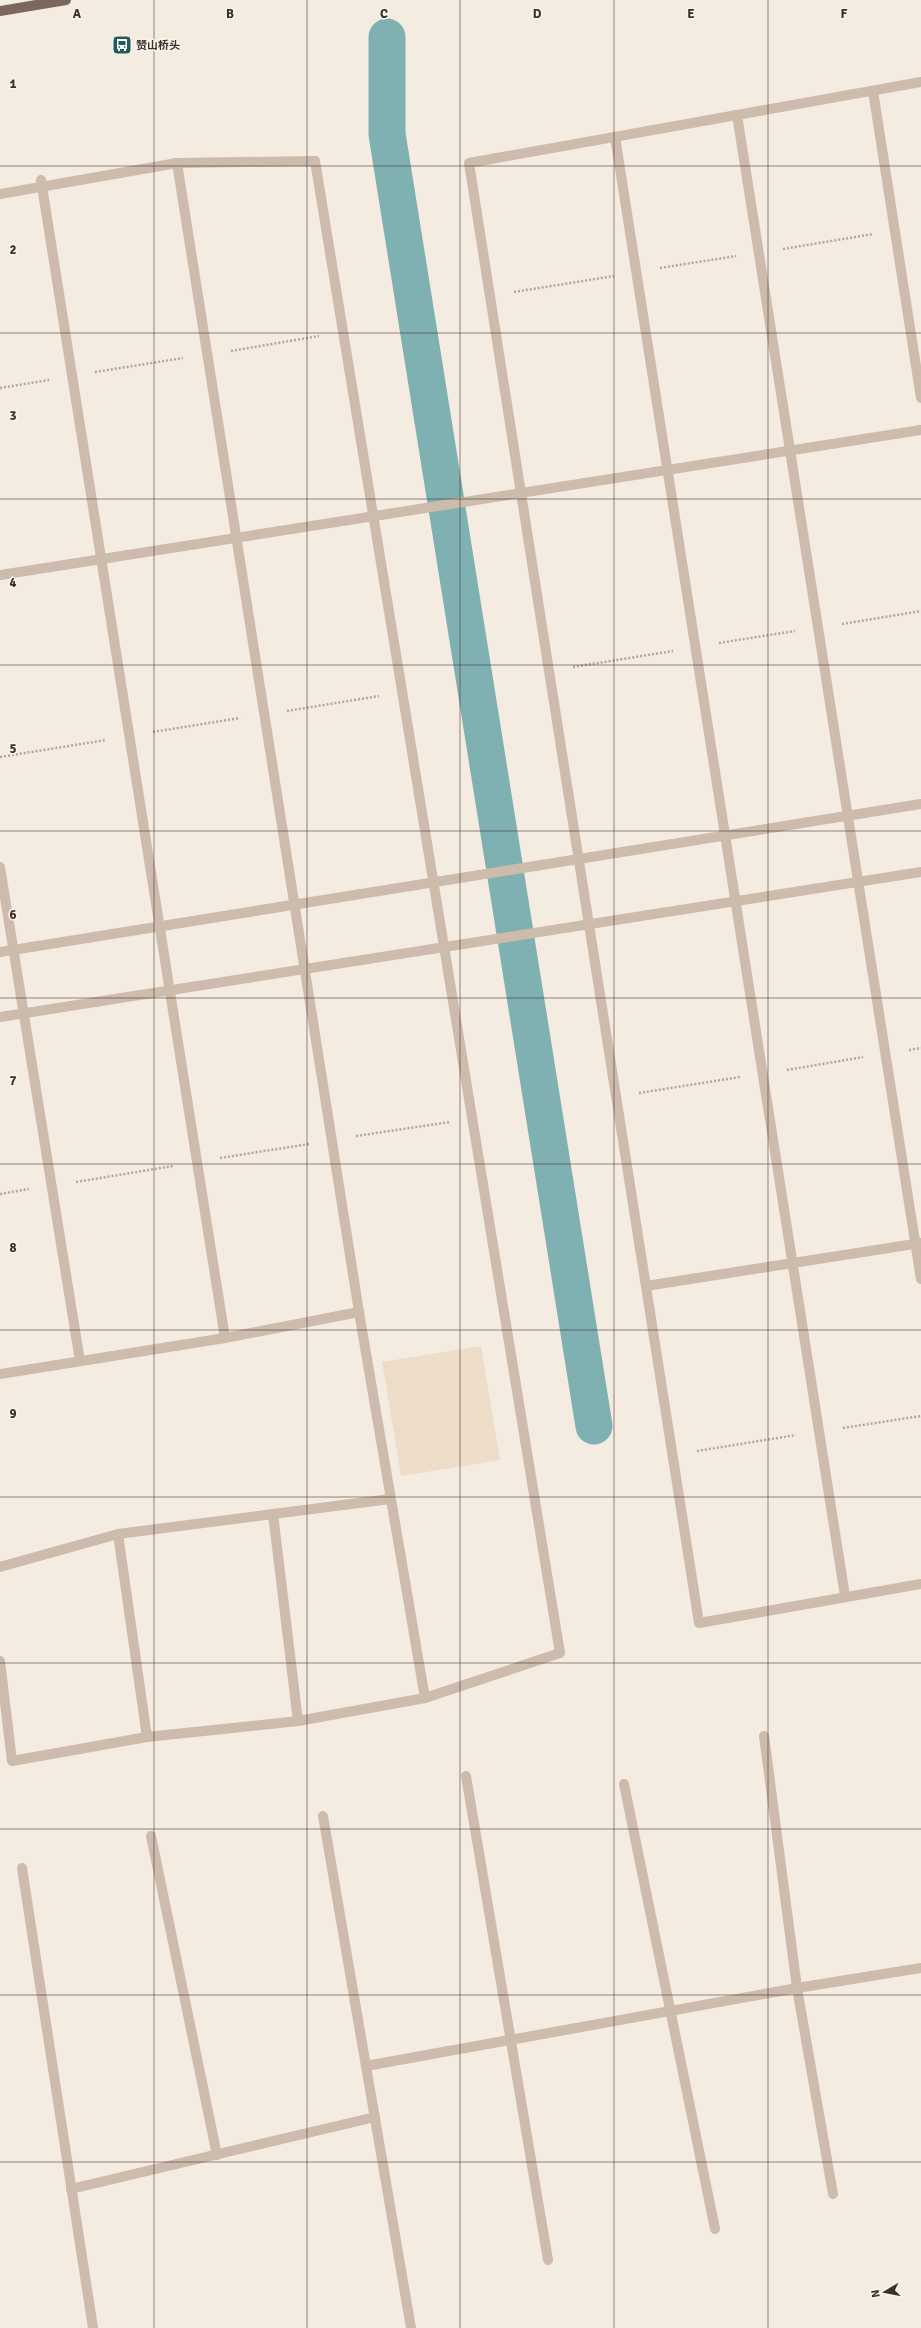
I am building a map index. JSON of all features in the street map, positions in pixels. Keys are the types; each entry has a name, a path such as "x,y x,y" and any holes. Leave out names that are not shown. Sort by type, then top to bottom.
{"main road":[{"path":"0,11 66,0"}],"street":[{"path":"921,82 469,163 699,1623 845,1596 921,1584"},
{"path":"873,91 921,398"},
{"path":"737,115 858,881 918,1243 921,1279"},
{"path":"615,137 845,1596"},
{"path":"0,194 42,183 177,163 315,161 560,1654 426,1698 298,1721 147,1737 12,1760 0,1661"},
{"path":"177,163 359,1312 390,1499 426,1698"},
{"path":"42,183 198,1162 224,1338"},
{"path":"0,574 921,430"},
{"path":"0,952 921,804"},
{"path":"0,867 50,1186 80,1361"},
{"path":"0,1016 170,989 305,970 921,872"},
{"path":"646,1286 918,1243"},
{"path":"0,1374 224,1338 359,1312"},
{"path":"0,1567 118,1534 390,1499"},
{"path":"273,1514 298,1721"},
{"path":"118,1534 147,1737"},
{"path":"764,1736 797,1988 833,2194"},
{"path":"466,1776 548,2260"},
{"path":"624,1784 715,2229"},
{"path":"323,1816 411,2328"},
{"path":"151,1836 218,2155"},
{"path":"22,1868 93,2328"},
{"path":"366,2066 797,1988 921,1968"},
{"path":"71,2189 375,2117"}],"path":[{"path":"780,249 874,234"},
{"path":"654,269 741,256"},
{"path":"490,296 615,276"},
{"path":"0,388 343,333"},
{"path":"836,625 921,611"},
{"path":"712,644 797,631"},
{"path":"549,670 681,649"},
{"path":"0,757 402,692"},
{"path":"0,1194 472,1118"}],"shaded area":[{"path":"481,1346 500,1460 401,1476 382,1362"}],"waterway":[{"path":"387,37 387,134 594,1426"}],"place":[{"name":"赞山桥头","path":"122,45"}]}
